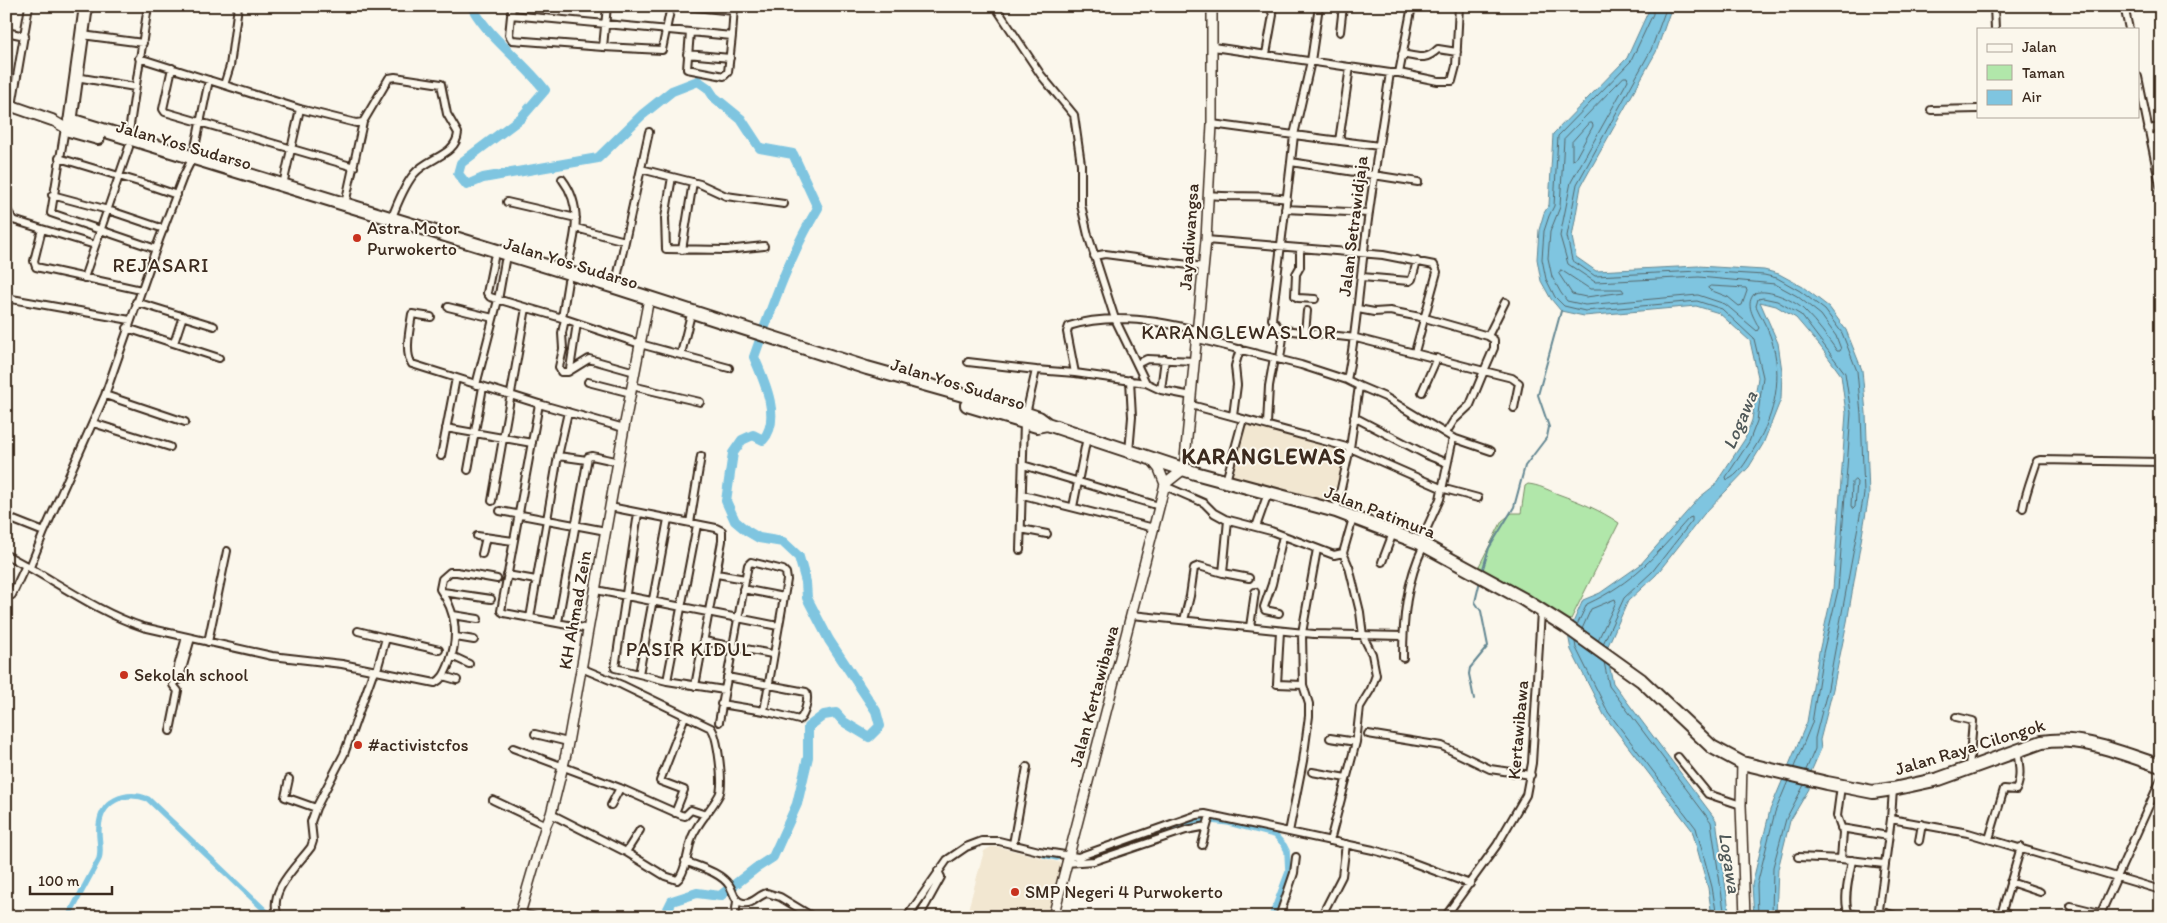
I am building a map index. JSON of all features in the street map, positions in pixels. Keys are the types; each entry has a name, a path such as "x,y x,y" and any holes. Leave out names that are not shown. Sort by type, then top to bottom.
{"highway":[{"path":"68,126 86,6"},
{"name":"Jalan Yos Sudarso","path":"68,126 283,186 1025,418 1039,418 1046,424 1190,471"},
{"name":"Jalan Yos Sudarso","path":"191,160 500,260 615,287 690,318 733,328"},
{"name":"Jalan Patimura","path":"1190,471 1336,511 1422,544 1554,618"},
{"name":"Jalan Raya Cilongok","path":"1554,618 1640,680 1712,747 1742,763 1766,770 1873,792 1893,790 1931,781 2042,742 2067,739 2081,741 2161,766"}],"main road":[{"path":"9,105 52,120"}],"street":[{"path":"9,105 25,36 29,6"},
{"path":"84,278 120,177 129,143 135,86 148,6"},
{"path":"224,85 230,66 238,6"},
{"path":"512,6 509,35 512,40 661,51 664,48 671,6"},
{"path":"603,47 607,6"},
{"path":"685,6 734,8 728,72 724,76 689,70 686,67 690,32"},
{"path":"995,6 1041,75 1074,116 1081,164 1081,205 1094,256 1118,319 1146,382"},
{"name":"Jayadiwangsa","path":"1190,471 1192,400 1204,268 1212,124 1212,6"},
{"path":"1264,6 1271,9 1273,15 1266,54"},
{"path":"1319,6 1311,61 1294,134 1272,319 1277,326 1284,330 1356,338 1512,378 1519,383 1514,408"},
{"path":"1340,32 1342,6"},
{"path":"1399,73 1412,6"},
{"path":"1213,47 1450,82 1454,78 1460,6"},
{"path":"1994,6 1995,28"},
{"path":"2124,6 2129,28"},
{"path":"511,15 732,36"},
{"path":"6,32 25,36"},
{"path":"82,35 142,43"},
{"path":"1402,54 1423,58 1433,55 1438,50 1457,52"},
{"path":"687,54 730,58"},
{"path":"139,58 300,108 350,122 363,122"},
{"path":"1339,140 1350,67"},
{"path":"172,68 164,110 354,167"},
{"name":"Jalan Setrawidjaja","path":"1347,380 1356,338 1363,254 1390,73"},
{"path":"76,77 135,86"},
{"path":"344,206 363,122 386,80 395,77 441,84 446,114 458,133 454,145 444,155 428,161 409,180 391,220"},
{"path":"12,595 44,532 105,396 136,302 191,160 209,80"},
{"path":"283,186 300,108"},
{"path":"1931,110 1977,108"},
{"path":"2141,109 2148,129 2161,190"},
{"path":"52,120 68,126 59,158 52,195 50,210 52,214 156,249"},
{"path":"1212,124 1379,146"},
{"path":"2148,129 2161,127"},
{"path":"615,287 649,132"},
{"path":"59,158 177,195"},
{"path":"1291,162 1418,182"},
{"path":"641,168 693,182 726,196 784,204"},
{"path":"672,177 665,218 665,247 669,250 726,250 764,246"},
{"path":"562,179 570,191 576,211 576,228 567,276 562,333 563,348 559,369 561,372 566,372 580,366 589,359 635,372"},
{"path":"682,250 693,182"},
{"path":"52,195 108,210 164,229"},
{"path":"1208,195 1236,197 1259,195 1287,198"},
{"path":"507,202 576,218"},
{"path":"6,208 13,220 95,244"},
{"path":"1285,209 1369,213"},
{"path":"576,228 625,241"},
{"path":"42,229 34,261 36,267 141,290"},
{"path":"1206,240 1363,254 1383,254 1431,264 1437,269 1415,352"},
{"path":"1300,248 1300,267 1296,274 1296,296 1315,299"},
{"path":"1094,256 1105,254 1204,268"},
{"path":"476,385 498,300 500,260"},
{"path":"500,260 488,293 490,297 564,318 640,344 729,368"},
{"path":"1362,276 1409,281 1412,279 1417,261"},
{"path":"6,298 130,320"},
{"name":"KH Ahmad Zein","path":"520,915 546,825 552,814 563,766 648,301"},
{"path":"136,302 214,326"},
{"path":"1488,336 1505,302"},
{"path":"448,307 493,318"},
{"path":"492,501 526,308"},
{"path":"1358,309 1374,312 1390,311 1425,318 1488,336 1494,340 1494,348 1470,405 1454,420 1446,434"},
{"path":"1305,333 1308,311"},
{"path":"431,317 412,314 408,346 410,363 476,385 624,428"},
{"path":"174,343 183,316"},
{"path":"682,354 690,318"},
{"path":"1075,373 1067,332 1068,327 1071,325 1118,319 1174,325 1240,349 1347,380 1385,397 1453,438 1491,452"},
{"path":"570,369 577,323"},
{"path":"127,328 219,358"},
{"path":"1267,424 1269,386 1284,330"},
{"path":"1233,416 1237,385 1235,366 1240,349"},
{"path":"1422,392 1437,358"},
{"path":"1137,364 1145,359 1195,361"},
{"path":"1161,390 1165,359"},
{"path":"968,362 1146,382 1161,390 1233,416 1350,448 1441,488 1478,498"},
{"path":"1020,550 1025,418 1036,370"},
{"path":"441,456 456,378"},
{"path":"1129,452 1132,417 1130,380"},
{"path":"588,382 700,402"},
{"path":"1336,511 1350,448 1359,386"},
{"path":"468,470 484,387"},
{"path":"105,396 185,422"},
{"path":"539,404 501,611 589,629"},
{"path":"530,618 558,456 568,412"},
{"path":"1354,417 1447,463"},
{"path":"1226,481 1243,419"},
{"path":"93,423 170,448"},
{"path":"446,428 532,443"},
{"path":"1073,508 1087,437"},
{"path":"1404,658 1404,612 1412,573 1440,499 1453,438"},
{"path":"558,456 587,460"},
{"path":"558,622 588,457 592,456 619,462"},
{"path":"690,523 701,456"},
{"path":"1150,458 1159,469 1165,485 1204,503 1214,513 1228,520 1256,527 1334,555 1342,553"},
{"path":"2023,508 2027,489 2037,461 2040,460 2161,462"},
{"path":"1022,465 1159,506"},
{"path":"1165,485 1190,471"},
{"name":"Jalan Kertawibawa","path":"1053,917 1165,485"},
{"path":"1256,527 1268,492"},
{"path":"1023,495 1154,528"},
{"path":"610,507 697,524 722,531 710,612 695,686"},
{"path":"500,511 606,531"},
{"path":"638,513 615,666 617,670 667,681 724,690"},
{"path":"6,518 44,532"},
{"path":"1330,841 1356,742 1360,706 1371,689 1376,675 1372,654 1363,636 1358,600 1349,566 1342,553 1353,518"},
{"path":"638,674 668,519"},
{"path":"1223,573 1228,520"},
{"path":"667,681 697,524"},
{"path":"1021,529 1047,534"},
{"path":"1382,562 1392,533"},
{"path":"477,536 513,541"},
{"path":"482,554 486,536"},
{"path":"1279,613 1265,610 1264,607 1272,584 1283,536"},
{"path":"1289,832 1302,767 1309,716 1309,704 1302,685 1302,633 1317,549"},
{"path":"208,642 227,551"},
{"path":"6,555 127,622 188,638 284,658 321,660 435,683 443,676 452,656 456,637 453,615 439,585 442,579 450,572 497,578"},
{"path":"719,722 745,578 748,564 751,562 783,570 786,573 787,580 772,654 764,711"},
{"path":"1184,620 1194,568 1199,566 1249,578"},
{"path":"507,574 536,580"},
{"path":"716,574 745,578"},
{"path":"596,590 625,594 778,626"},
{"path":"744,590 784,597"},
{"path":"442,592 491,599"},
{"path":"1250,627 1255,592"},
{"name":"Kertawibawa","path":"1445,917 1497,845 1526,795 1531,775 1541,611"},
{"path":"453,615 478,619"},
{"path":"1132,615 1302,633 1403,636"},
{"path":"358,631 439,650"},
{"path":"1280,631 1277,684 1302,685"},
{"path":"456,637 474,640"},
{"path":"179,680 188,638"},
{"path":"170,731 178,691 173,685 188,638"},
{"path":"279,917 276,908 279,893 288,875 311,847 313,841 311,822 316,808 344,754 386,638"},
{"path":"704,641 772,654"},
{"path":"452,656 469,664"},
{"path":"552,814 677,880 682,875 692,837 720,792 719,759 715,735 711,728 622,685 581,668"},
{"path":"443,676 456,680"},
{"path":"722,704 764,711 799,720 802,717 808,697 806,692 727,677"},
{"path":"675,813 684,790 660,781 685,716"},
{"path":"1956,717 1973,720 1969,768"},
{"path":"535,734 568,742"},
{"path":"1368,734 1442,746 1490,769 1531,775"},
{"path":"1330,738 1356,742"},
{"path":"512,748 620,788 675,813 684,816 693,810 706,815"},
{"path":"1989,839 2004,789 2016,790 2019,785 2020,774 2017,750"},
{"path":"1678,757 1708,794 1740,805"},
{"path":"1742,763 1740,805 1745,917"},
{"path":"1013,844 1027,767"},
{"path":"1312,772 1346,778"},
{"path":"289,778 284,797 316,808"},
{"path":"2071,906 2099,915 2161,779"},
{"path":"1841,786 1837,816 1843,837 1841,859"},
{"path":"611,806 620,788"},
{"path":"1893,790 1879,914 1900,917"},
{"path":"493,800 546,825"},
{"path":"908,916 947,860 966,847 982,841 999,840 1080,863 1197,815 1209,820 1289,832 1395,856 1470,884"},
{"path":"1891,819 1922,824 2021,847 2161,890"},
{"path":"1105,854 1186,830 1209,820"},
{"path":"1202,845 1209,820"},
{"path":"1919,841 1922,824"},
{"path":"1841,828 1888,836"},
{"path":"626,852 640,830"},
{"path":"1321,917 1342,876 1346,844"},
{"path":"2011,917 2002,911 2021,847"},
{"path":"1279,917 1294,873 1296,857"},
{"path":"1798,857 1884,864"},
{"path":"1852,860 1847,889 1847,909 1849,913 1858,915"},
{"path":"685,861 715,874 729,885 736,898 735,917"},
{"path":"919,917 939,873"},
{"path":"2010,882 2040,892"},
{"path":"736,898 751,902 767,893 780,897 811,916"},
{"path":"520,915 536,917"}],"shaded area":[{"path":"1243,419 1345,448 1342,488 1336,511 1229,480"},
{"name":"SMP Negeri 4 Purwokerto","path":"991,847 999,847 1065,864 1052,917 966,917 984,851"}],"green space":[{"path":"1528,484 1582,503 1619,523 1567,627 1476,572 1502,521 1512,513 1521,513 1525,486"}],"water":[{"path":"1649,6 1672,6 1656,52 1581,186 1572,237 1576,257 1596,271 1698,266 1764,270 1779,274 1803,287 1829,307 1846,330 1862,370 1866,413 1869,495 1847,622 1820,740 1821,749 1810,774 1809,789 1790,821 1778,869 1776,917 1754,917 1752,885 1770,810 1807,722 1819,652 1833,589 1846,413 1841,375 1796,318 1776,306 1760,302 1778,343 1782,371 1781,399 1763,444 1749,467 1704,514 1656,575 1628,601 1606,650 1613,683 1716,820 1730,917 1712,917 1708,888 1692,830 1604,715 1571,650 1568,634 1583,600 1600,593 1640,565 1700,497 1714,486 1745,439 1752,420 1758,377 1750,341 1719,313 1696,306 1584,316 1561,311 1551,299 1541,281 1537,259 1539,230 1544,213 1549,205 1553,134 1627,58"}],"waterway":[{"path":"474,6 473,9 489,31 545,90 521,118 461,163 458,174 467,185 483,178 598,158 642,115 672,91 698,81 741,119 760,148 793,154 818,208 790,262 754,357 769,399 771,421 768,431 763,440 753,435 742,440 733,453 726,501 735,521 747,531 759,538 783,542 799,557 806,582 807,598 829,640 876,711 880,726 869,737 844,722 836,713 824,715 808,727 808,757 797,804 773,857 720,896 697,893 672,901 664,917"},
{"path":"1482,572 1489,548 1514,507 1525,466 1547,437 1549,427 1538,395 1561,311"},
{"path":"1474,699 1469,674 1470,668 1488,646 1481,611 1475,602 1480,581"},
{"path":"68,917 99,859 99,828 100,819 104,811 115,800 131,796 148,799 272,917"},
{"path":"1132,845 1204,820 1229,823 1275,835 1287,851 1288,872 1271,917"},
{"path":"1044,855 1057,858"},
{"path":"914,917 932,886"}],"place":[{"name":"Astra Motor Purwokerto","path":"357,238"},
{"name":"Sekolah school","path":"124,675"},
{"name":"#activistcfos","path":"358,745"},
{"name":"SMP Negeri 4 Purwokerto","path":"1015,892"}],"district":[{"name":"REJASARI","path":"161,265"},
{"name":"KARANGLEWAS LOR","path":"1239,332"},
{"name":"KARANGLEWAS","path":"1264,456"},
{"name":"PASIR KIDUL","path":"689,649"}],"water label":[{"name":"Logawa","path":"1740,420"},
{"name":"Logawa","path":"1730,863"}]}
